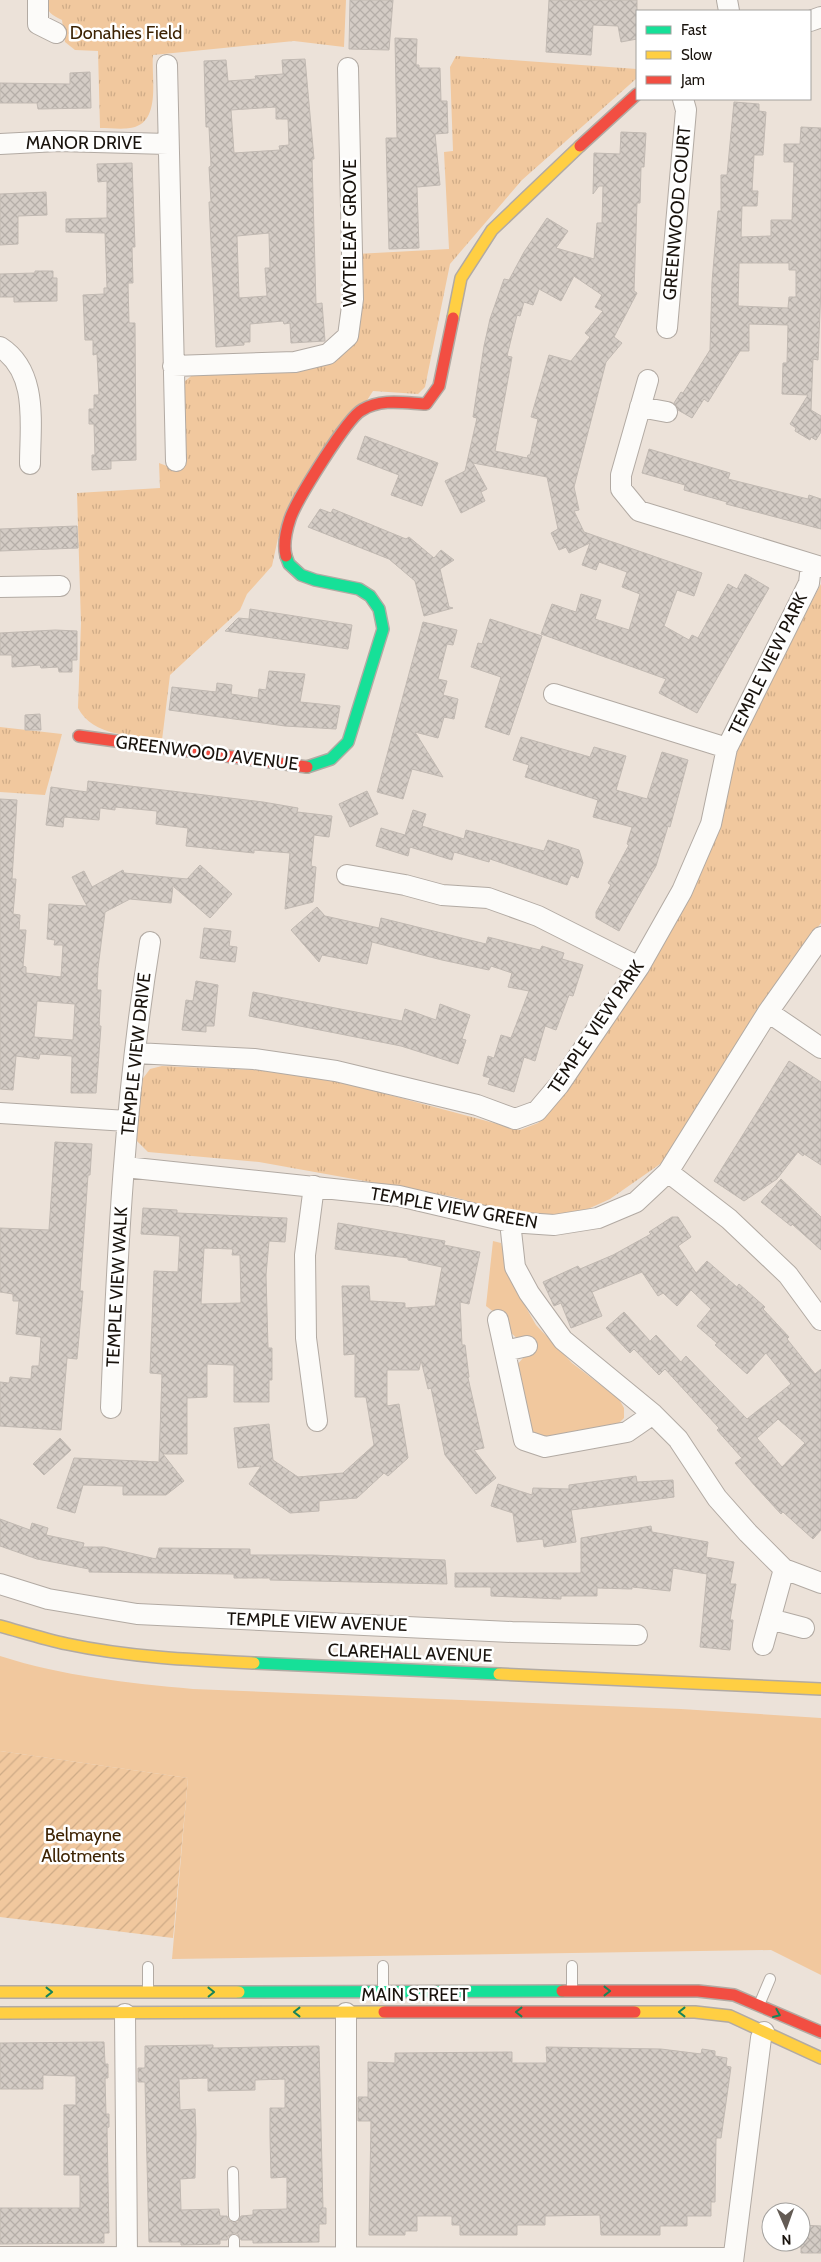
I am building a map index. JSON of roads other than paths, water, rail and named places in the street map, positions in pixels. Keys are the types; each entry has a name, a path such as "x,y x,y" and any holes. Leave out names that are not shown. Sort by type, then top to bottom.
{"street":[{"path":"38,0 38,24 56,33"},
{"path":"166,65 176,461"},
{"name":"WYTELEAF GROVE","path":"173,366 296,362 328,354 348,336 353,299 348,68"},
{"name":"GREENWOOD AVENUE","path":"79,736 310,767 331,759 348,742 383,629 382,615 377,601 368,593 357,588 313,580 298,573 288,564 284,553 292,513 357,412 375,403 426,404 438,386 461,278 492,230 620,107 636,95"},
{"name":"GREENWOOD COURT","path":"667,328 686,110 683,100"},
{"name":"MANOR DRIVE","path":"0,144 58,141 168,144"},
{"path":"0,347 15,361 25,378 30,397 30,464"},
{"path":"648,380 621,475 621,489 639,512 816,566"},
{"path":"640,407 667,412"},
{"name":"TEMPLE VIEW PARK","path":"135,1053 254,1059 336,1071 477,1105 515,1119 537,1111 559,1085 639,967 682,891 711,824 727,748 816,566"},
{"path":"0,587 60,586"},
{"path":"554,694 727,748"},
{"path":"347,875 405,885 442,895 488,898 538,916 639,967"},
{"name":"TEMPLE VIEW GREEN","path":"125,1167 399,1196 510,1222 554,1225 598,1218 636,1202 668,1172 768,1012 821,937"},
{"name":"TEMPLE VIEW DRIVE","path":"125,1167 127,1121 150,942"},
{"path":"768,1012 821,1048"},
{"path":"0,1112 127,1121"},
{"name":"TEMPLE VIEW WALK","path":"111,1408 116,1270 125,1167"},
{"path":"668,1172 728,1219 788,1275 821,1320"},
{"path":"314,1186 305,1255 306,1338 317,1420"},
{"path":"510,1222 516,1266 529,1293 563,1340 653,1414 678,1439 717,1498 784,1569 821,1583"},
{"path":"498,1320 524,1440 545,1447 627,1432 653,1414"},
{"path":"505,1351 527,1346"},
{"path":"763,1645 784,1569"},
{"name":"TEMPLE VIEW AVENUE","path":"0,1584 48,1599 138,1614 512,1632 636,1635"},
{"path":"770,1619 804,1628"},
{"name":"CLAREHALL AVENUE","path":"0,1626 66,1644 117,1653 188,1660 821,1689"},
{"name":"MAIN STREET","path":"0,1992 698,1991 734,1995 821,2032"},
{"name":"MAIN STREET","path":"0,2013 695,2012 730,2016 821,2058"},
{"path":"346,2013 346,2260"},
{"path":"125,2014 127,2257"},
{"path":"0,2257 34,2260 127,2257 234,2249 346,2260 733,2260 761,2038 764,2032"}],"lane":[{"path":"382,1966 383,1991"},
{"path":"572,1966 572,1991"},
{"path":"148,1967 148,1992"},
{"path":"758,2006 770,1979"},
{"path":"233,2172 234,2216"}],"park label":[{"name":"Donahies Field","path":"126,33"},
{"name":"Belmayne Allotments","path":"83,1845"}]}
